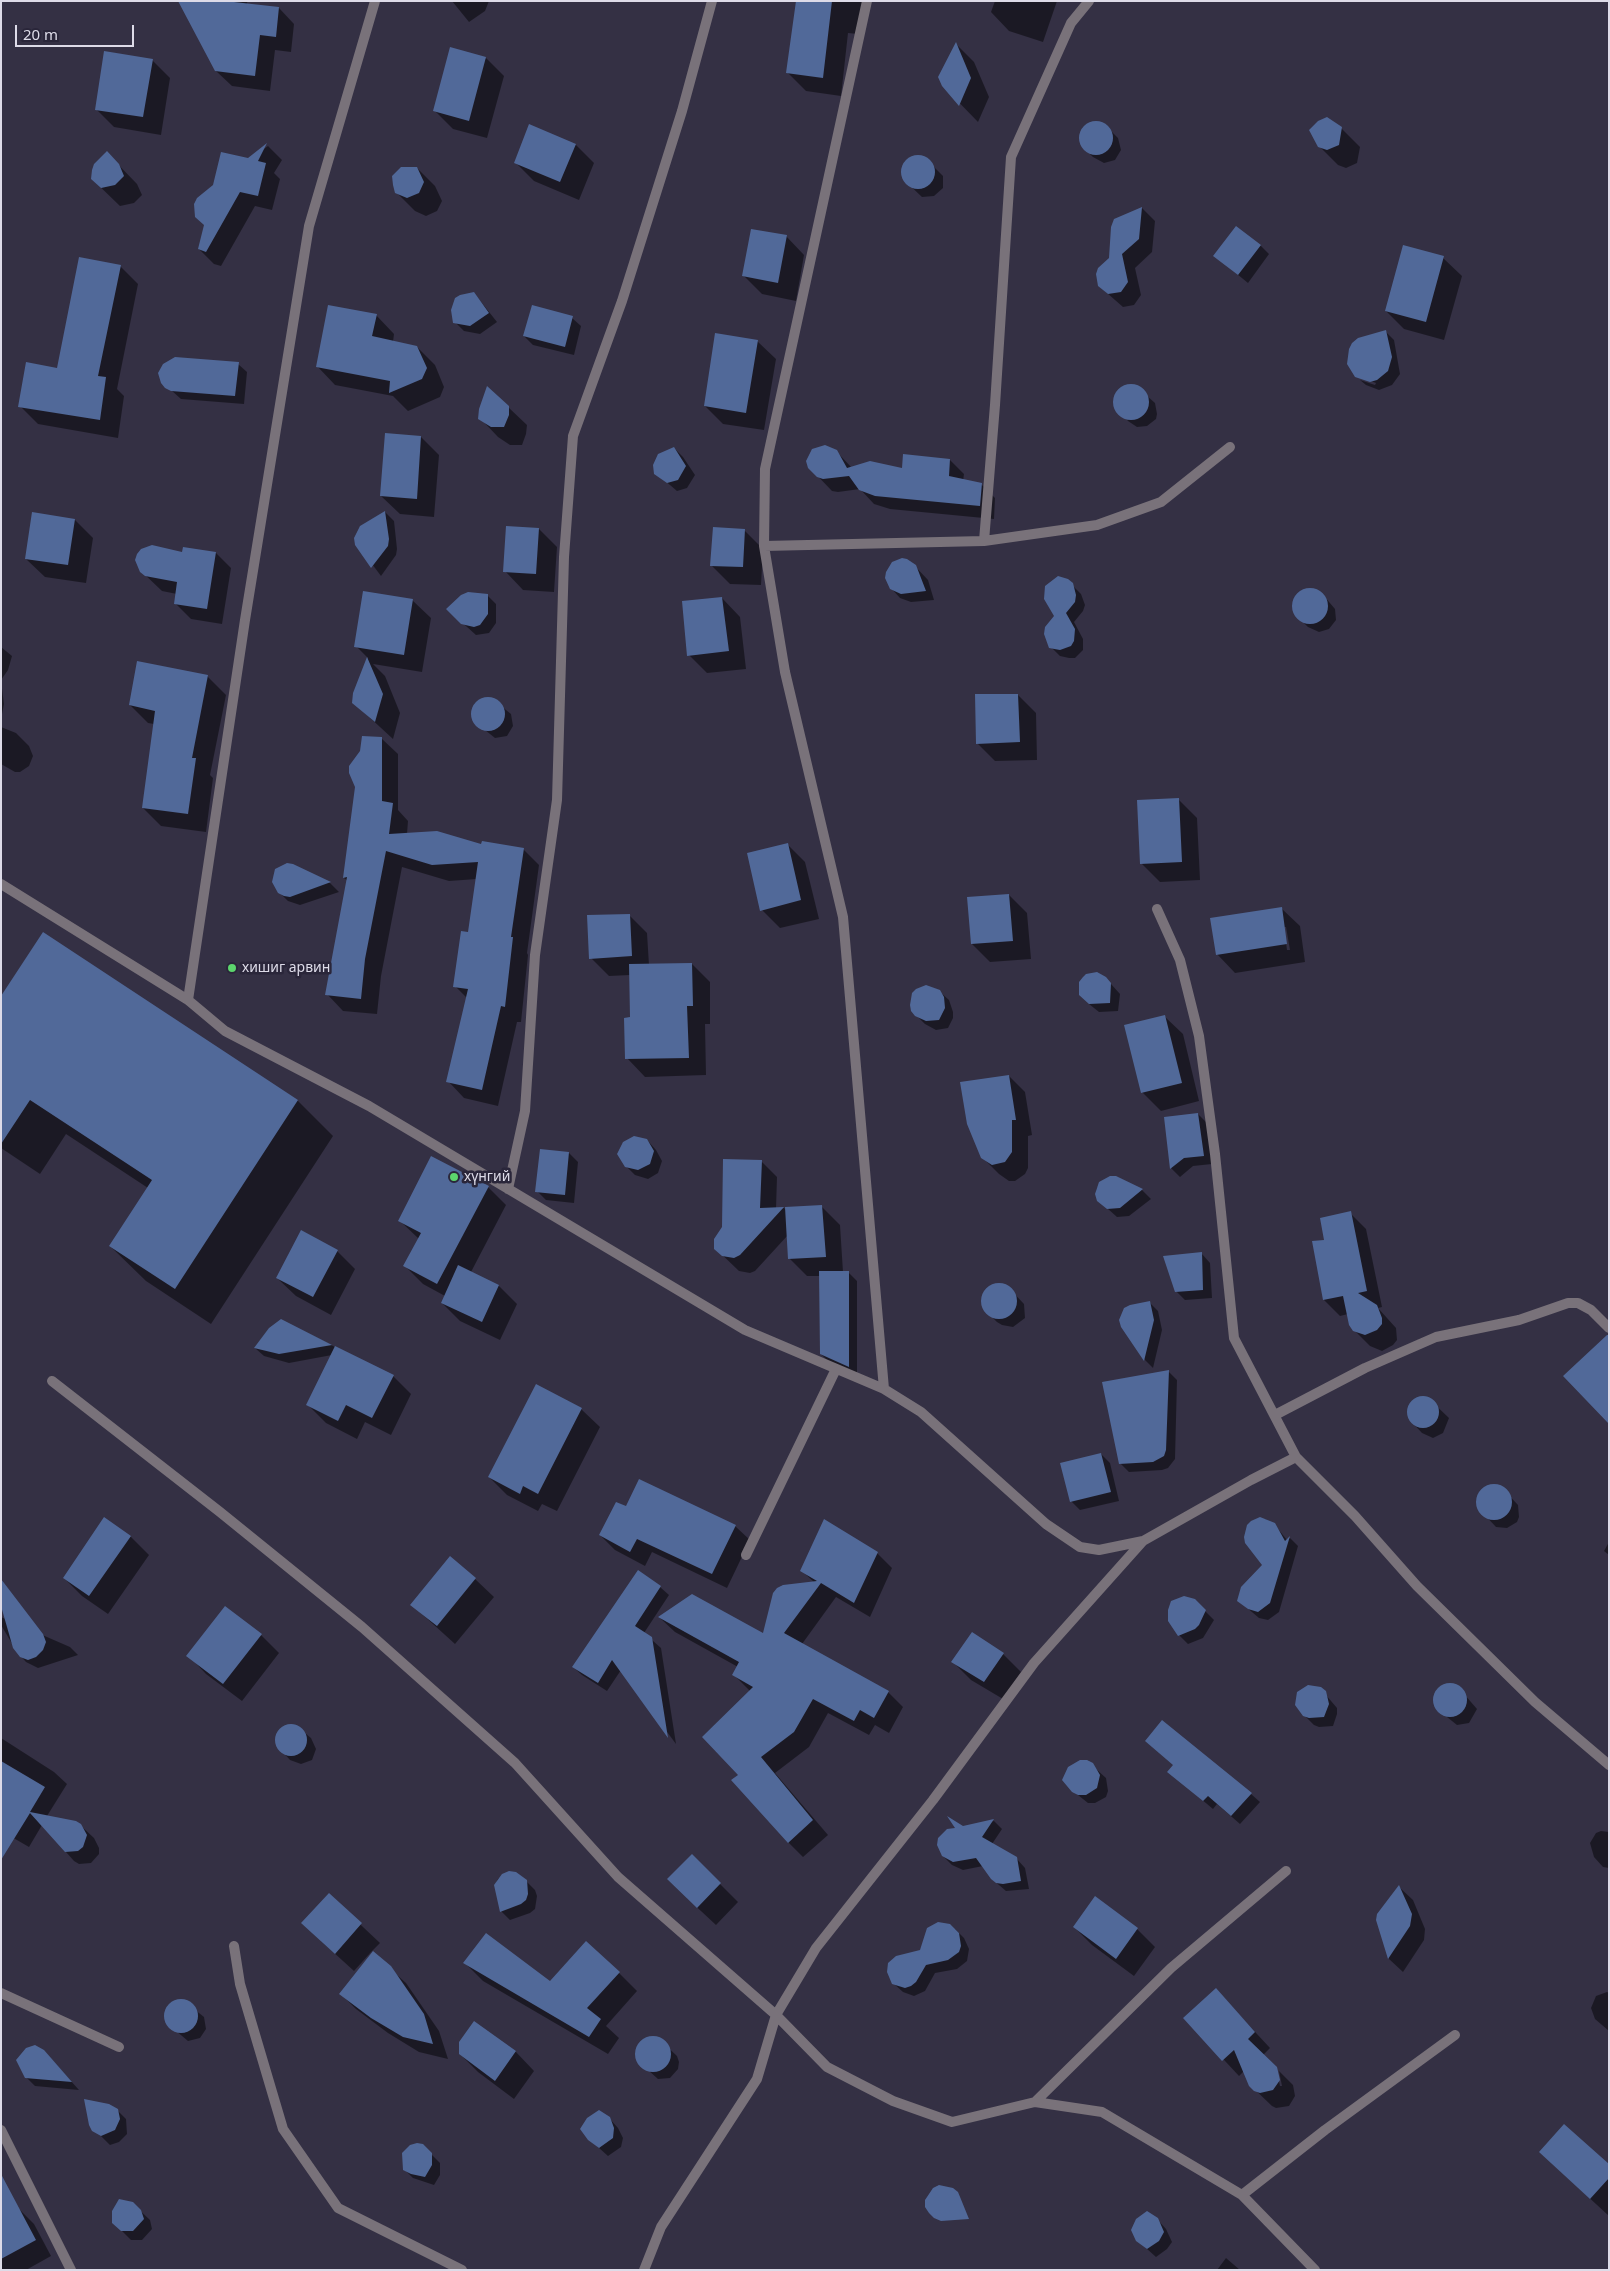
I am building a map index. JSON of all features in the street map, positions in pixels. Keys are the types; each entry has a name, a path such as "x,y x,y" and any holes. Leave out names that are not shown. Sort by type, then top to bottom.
{"street":[{"path":"188,1000 245,620 309,226 375,1"},
{"path":"508,1188 525,1111 535,955 557,800 564,557 573,436 622,301 682,110 712,1"},
{"path":"867,1 765,469 764,546 785,672 843,917 884,1389"},
{"path":"984,541 996,404 1011,157 1071,23 1089,1"},
{"path":"764,546 984,541 1097,525 1161,502 1230,447"},
{"path":"1,884 188,1000 224,1031 369,1106 745,1330 884,1389 921,1412 1046,1524 1080,1547 1099,1550 1143,1541 1296,1457"},
{"path":"1157,908 1180,960 1200,1036 1215,1154 1234,1338 1296,1457 1354,1516 1417,1586 1535,1702 1609,1765"},
{"path":"1275,1415 1366,1368 1436,1337 1519,1320 1568,1303 1578,1303 1591,1310 1609,1328"},
{"path":"746,1556 836,1369"},
{"path":"52,1381 220,1512 362,1627 515,1763 618,1877 776,2015 827,2067 893,2101 952,2122 1035,2102 1102,2112 1242,2195 1315,2270"},
{"path":"644,2270 661,2227 757,2079 776,2015 816,1948 933,1800 1034,1664 1143,1541"},
{"path":"1035,2102 1170,1968 1286,1871"},
{"path":"234,1946 240,1984 283,2129 288,2137 338,2208 462,2270"},
{"path":"1,1993 120,2047"},
{"path":"1242,2195 1454,2035"},
{"path":"1,2130 71,2270"}],"building":[{"path":"178,1 225,1 279,7 276,37 260,35 255,76 215,71"},
{"path":"796,1 832,1 823,78 786,73"},
{"path":"956,42 971,78 959,106 942,86 938,77"},
{"path":"450,47 486,57 469,121 433,111"},
{"path":"104,51 153,59 143,117 95,110"},
{"path":"1327,117 1342,127 1339,145 1327,150 1318,147 1309,130 1318,121"},
{"path":"1096,121 1108,126 1113,138 1108,150 1096,155 1084,150 1079,138 1084,126"},
{"path":"529,124 576,144 560,182 514,163"},
{"path":"267,143 258,161 266,163 258,196 240,192 206,252 198,249 204,225 195,217 194,204 197,198 213,185 221,152 248,158"},
{"path":"107,151 119,164 124,176 115,185 101,188 91,179 92,170 94,164"},
{"path":"918,155 925,156 930,160 934,165 934,179 930,184 925,188 918,189 911,188 906,184 902,179 901,172 902,165 906,160 911,156"},
{"path":"401,167 417,167 424,182 419,193 407,198 395,193 392,176"},
{"path":"1142,207 1139,239 1122,254 1128,282 1121,292 1108,294 1098,286 1096,274 1098,268 1109,258 1111,227 1114,219"},
{"path":"1236,226 1261,245 1238,275 1213,256"},
{"path":"751,229 787,235 778,283 742,276"},
{"path":"1403,245 1444,256 1426,322 1385,311"},
{"path":"79,257 121,265 98,376 106,377 100,420 18,407 26,362 57,368"},
{"path":"474,292 489,313 470,326 453,323 451,310 455,298"},
{"path":"328,305 377,314 372,336 417,346 427,368 422,379 389,393 390,381 316,367"},
{"path":"532,305 573,316 565,347 523,336"},
{"path":"1386,330 1392,357 1388,371 1377,380 1370,382 1355,377 1347,364 1349,349 1352,343 1358,338"},
{"path":"715,333 758,340 746,413 704,406"},
{"path":"175,357 239,362 235,396 171,391 165,388 161,383 158,373 163,364"},
{"path":"1131,384 1143,390 1149,402 1143,414 1131,420 1119,414 1113,402 1119,390"},
{"path":"487,386 509,406 509,415 504,427 491,427 478,419 479,409"},
{"path":"385,433 421,436 417,499 380,496"},
{"path":"825,445 837,450 847,468 870,461 902,468 903,454 950,459 949,476 982,483 980,506 875,496 859,490 849,476 823,479 817,477 808,468 806,461 812,449"},
{"path":"674,447 686,466 678,480 667,483 654,474 653,465 658,454"},
{"path":"385,511 389,539 388,546 371,568 355,545 354,538 360,526"},
{"path":"32,512 75,519 68,565 25,559"},
{"path":"506,526 539,528 536,574 503,572"},
{"path":"713,527 745,529 743,567 710,566"},
{"path":"152,545 182,552 183,547 216,552 207,609 174,604 177,582 145,576 140,572 135,560 137,554 141,549"},
{"path":"902,558 916,565 926,591 901,594 890,589 885,578 886,572 892,562"},
{"path":"1058,576 1068,579 1073,583 1076,595 1075,602 1066,613 1075,629 1074,641 1071,646 1060,650 1049,648 1044,634 1045,627 1054,616 1044,599 1045,586"},
{"path":"1310,588 1323,593 1328,606 1323,619 1310,624 1297,619 1292,606 1297,593"},
{"path":"363,591 413,599 404,655 354,647"},
{"path":"468,592 488,594 488,614 480,625 474,627 461,624 446,609 461,595"},
{"path":"722,597 729,651 687,656 682,601"},
{"path":"367,657 383,694 375,722 352,703 353,693"},
{"path":"137,661 208,675 192,758 196,758 188,814 142,808 155,711 129,705"},
{"path":"975,694 1018,694 1020,742 976,744"},
{"path":"488,697 500,702 505,714 500,726 488,731 476,726 471,714 476,702"},
{"path":"362,736 382,737 382,801 393,803 389,834 437,831 481,844 482,841 524,848 511,937 513,937 505,1007 501,1006 482,1090 446,1082 468,989 453,987 461,931 468,932 478,862 432,865 386,851 365,959 361,999 325,995 347,877 343,878 355,787 349,773 349,766 360,751"},
{"path":"1179,798 1182,862 1140,864 1137,800"},
{"path":"788,843 801,900 760,911 747,853"},
{"path":"287,863 331,882 290,897 284,896 278,893 272,882 275,869"},
{"path":"1009,894 1013,941 971,944 967,897"},
{"path":"1282,907 1287,944 1216,955 1210,918"},
{"path":"630,914 632,956 589,959 587,915"},
{"path":"43,932 298,1100 175,1289 109,1246 152,1180 30,1100 1,1144 1,996"},
{"path":"692,963 693,1006 687,1006 689,1058 625,1059 624,1018 630,1017 629,964"},
{"path":"1097,972 1106,977 1111,983 1110,1003 1089,1004 1079,995 1079,982 1086,974"},
{"path":"926,985 940,990 944,997 945,1008 939,1020 926,1021 915,1016 911,1011 912,993"},
{"path":"1165,1015 1182,1083 1141,1093 1124,1025"},
{"path":"1009,1075 1016,1120 1012,1120 1012,1152 1005,1162 992,1165 981,1158 967,1124 960,1082"},
{"path":"1198,1113 1204,1156 1184,1158 1170,1169 1164,1117"},
{"path":"634,1136 647,1139 654,1151 650,1164 638,1170 625,1167 617,1154 623,1142"},
{"path":"540,1149 569,1152 565,1195 535,1192"},
{"path":"431,1156 489,1186 437,1284 403,1266 421,1233 398,1221"},
{"path":"723,1159 762,1160 760,1208 784,1207 740,1255 734,1258 722,1256 714,1249 714,1239 722,1227"},
{"path":"1110,1176 1116,1176 1143,1189 1120,1208 1107,1209 1097,1201 1095,1194 1099,1182"},
{"path":"822,1205 826,1257 788,1259 785,1207"},
{"path":"1351,1211 1367,1291 1358,1293 1377,1305 1382,1318 1382,1324 1377,1330 1365,1335 1353,1331 1349,1325 1343,1296 1323,1300 1312,1241 1324,1240 1320,1218"},
{"path":"301,1230 338,1250 313,1297 276,1278"},
{"path":"1202,1252 1203,1290 1175,1292 1163,1256"},
{"path":"458,1265 499,1285 482,1322 441,1303"},
{"path":"819,1271 849,1271 849,1367 820,1354"},
{"path":"999,1283 1012,1288 1017,1301 1012,1314 999,1319 986,1314 981,1301 986,1288"},
{"path":"1150,1301 1154,1320 1144,1361 1121,1327 1119,1320 1124,1308"},
{"path":"281,1319 332,1345 279,1354 254,1348 269,1328"},
{"path":"1609,1335 1609,1424 1563,1376"},
{"path":"335,1346 394,1375 372,1418 346,1405 338,1421 306,1405"},
{"path":"1169,1370 1166,1450 1164,1456 1153,1462 1119,1464 1102,1382"},
{"path":"536,1384 582,1408 538,1494 523,1486 520,1494 488,1477"},
{"path":"1423,1396 1435,1400 1439,1412 1435,1424 1423,1428 1411,1424 1407,1412 1411,1400"},
{"path":"1101,1453 1111,1492 1070,1502 1060,1463"},
{"path":"639,1479 736,1525 712,1574 637,1539 630,1552 599,1535 616,1502 626,1506"},
{"path":"1494,1484 1507,1489 1512,1502 1507,1515 1494,1520 1481,1515 1476,1502 1481,1489"},
{"path":"104,1517 131,1536 89,1596 63,1578"},
{"path":"1260,1517 1275,1523 1285,1541 1290,1536 1270,1603 1258,1612 1248,1609 1237,1601 1241,1587 1262,1565 1245,1543 1244,1537 1247,1525"},
{"path":"824,1519 878,1552 854,1603 821,1583 784,1633 889,1691 874,1718 860,1710 854,1721 813,1699 794,1732 761,1757 813,1820 788,1843 731,1780 738,1775 702,1737 753,1687 732,1675 739,1662 658,1617 692,1594 763,1633 773,1593 777,1588 783,1585 817,1581 800,1571"},
{"path":"450,1556 476,1578 437,1626 410,1605"},
{"path":"638,1570 661,1586 635,1626 652,1637 668,1738 612,1660 598,1683 572,1667"},
{"path":"1,1579 43,1634 46,1642 43,1650 36,1657 28,1660 20,1657 13,1648 1,1606"},
{"path":"1184,1596 1195,1599 1206,1610 1195,1629 1178,1636 1168,1621 1168,1610 1171,1601"},
{"path":"225,1606 262,1634 223,1684 186,1656"},
{"path":"972,1632 1004,1653 984,1682 951,1662"},
{"path":"1450,1683 1462,1688 1467,1700 1462,1712 1450,1717 1438,1712 1433,1700 1438,1688"},
{"path":"1308,1685 1321,1687 1326,1691 1329,1704 1324,1717 1309,1718 1303,1716 1295,1705 1297,1692"},
{"path":"1162,1720 1252,1793 1231,1816 1208,1796 1203,1801 1167,1772 1173,1765 1145,1741"},
{"path":"291,1724 297,1725 302,1729 306,1734 306,1746 302,1751 297,1755 291,1756 285,1755 280,1751 276,1746 275,1740 276,1734 280,1729 285,1725"},
{"path":"1080,1760 1087,1760 1093,1763 1100,1775 1097,1788 1086,1795 1078,1795 1072,1792 1062,1780 1068,1767"},
{"path":"1,1761 45,1787 30,1812 76,1821 81,1824 87,1835 83,1847 78,1851 65,1852 30,1813 1,1860"},
{"path":"947,1816 963,1826 994,1819 982,1837 1017,1857 1021,1881 1003,1884 996,1883 976,1858 953,1862 942,1856 937,1845 938,1838 947,1829 955,1828"},
{"path":"692,1854 721,1883 697,1908 667,1879"},
{"path":"509,1871 516,1872 527,1880 528,1894 526,1900 521,1904 500,1912 494,1885 502,1874"},
{"path":"1399,1885 1412,1914 1410,1926 1388,1959 1376,1920 1377,1914"},
{"path":"329,1893 362,1923 335,1954 301,1923"},
{"path":"1095,1896 1138,1928 1116,1959 1073,1927"},
{"path":"938,1922 950,1924 959,1933 961,1946 959,1952 948,1960 926,1965 916,1982 911,1986 905,1988 892,1984 887,1972 888,1963 896,1956 920,1950 927,1928"},
{"path":"486,1933 550,1981 586,1941 620,1972 587,2008 601,2019 589,2037 463,1963"},
{"path":"373,1951 391,1966 424,2014 433,2044 403,2037 371,2018 339,1994"},
{"path":"1216,1988 1255,2032 1248,2039 1277,2067 1280,2080 1273,2090 1260,2093 1254,2091 1249,2086 1234,2050 1222,2061 1183,2018"},
{"path":"181,1999 193,2004 198,2016 193,2028 181,2033 169,2028 164,2016 169,2004"},
{"path":"474,2021 516,2051 495,2081 459,2054 459,2042"},
{"path":"653,2036 666,2041 671,2054 666,2067 653,2072 640,2067 635,2054 640,2041"},
{"path":"35,2045 44,2050 72,2082 25,2078 16,2060 26,2048"},
{"path":"84,2099 109,2104 118,2109 120,2119 115,2130 101,2136 92,2131"},
{"path":"599,2110 610,2117 614,2128 613,2138 599,2148 588,2140 580,2129 587,2118"},
{"path":"1564,2124 1609,2164 1609,2178 1590,2199 1539,2152"},
{"path":"423,2144 432,2153 432,2165 425,2177 403,2170 402,2153 410,2145"},
{"path":"1,2174 36,2240 1,2259"},
{"path":"939,2185 953,2188 958,2192 969,2219 941,2221 929,2213 925,2207 925,2200 933,2188"},
{"path":"119,2199 133,2202 141,2210 144,2219 133,2231 121,2231 112,2223 112,2211"},
{"path":"1147,2211 1158,2218 1164,2232 1159,2241 1147,2249 1136,2241 1131,2230 1136,2219"}],"place":[{"name":"хишиг арвин","path":"232,968"},
{"name":"хүнгий","path":"454,1177"}]}
